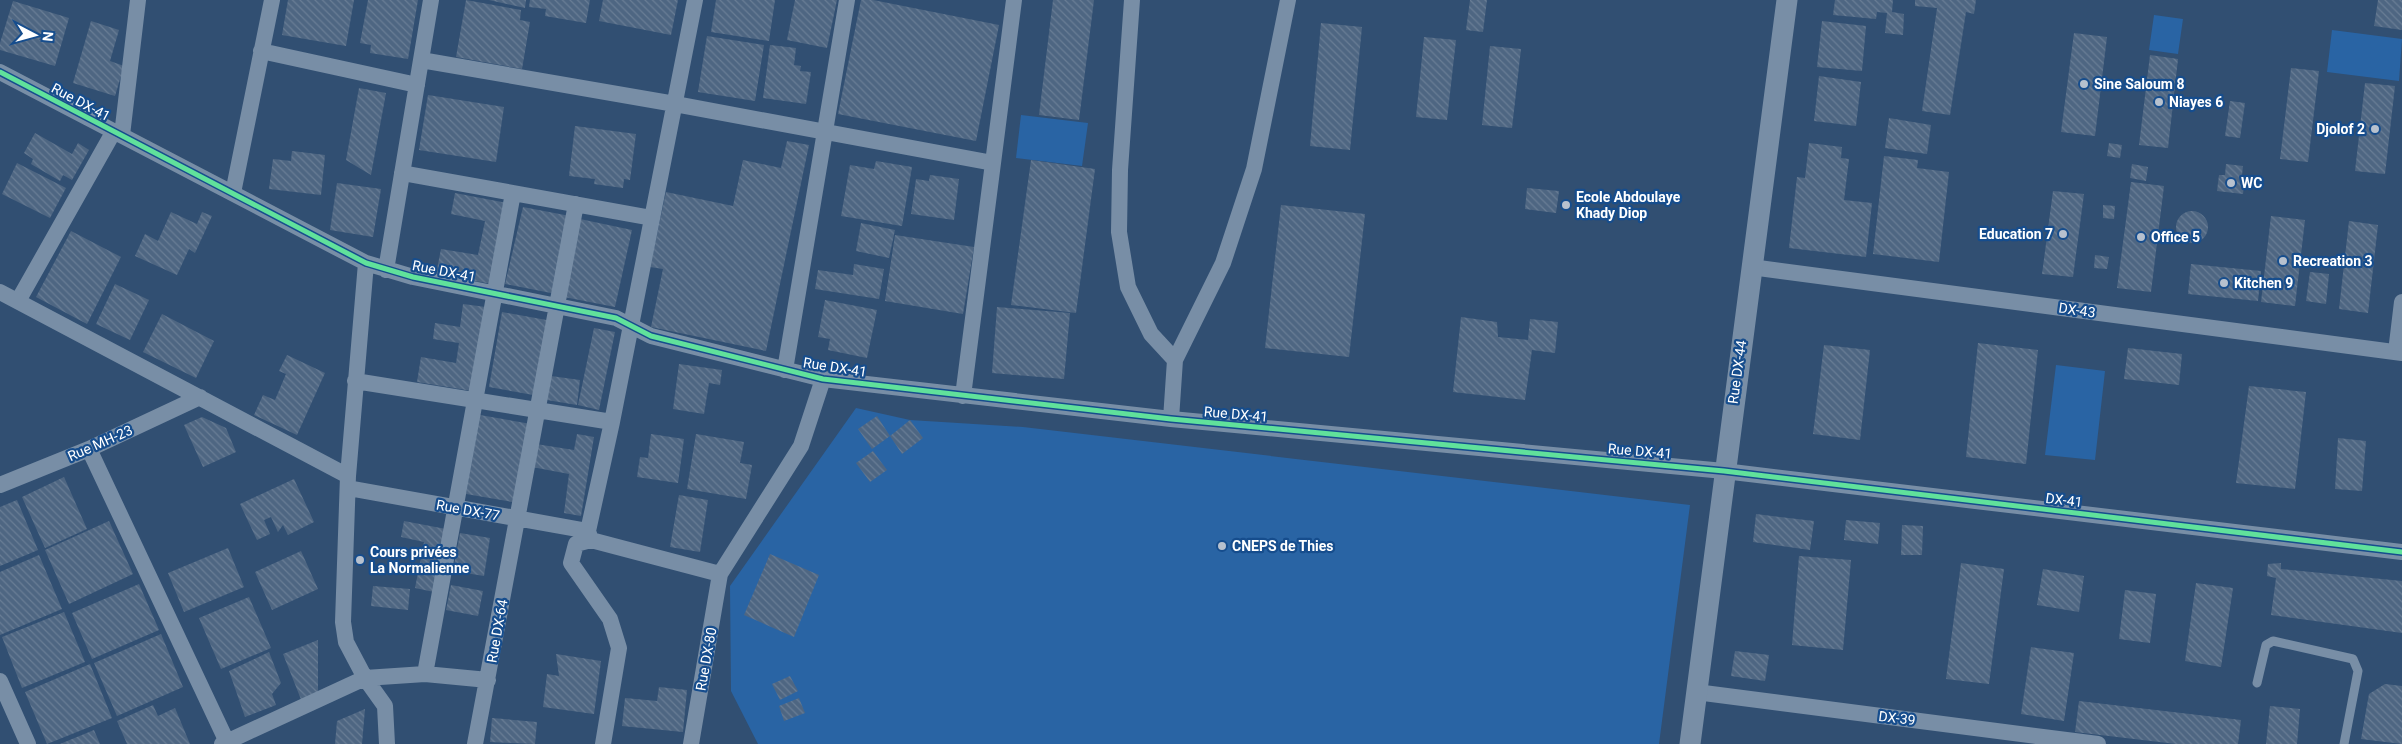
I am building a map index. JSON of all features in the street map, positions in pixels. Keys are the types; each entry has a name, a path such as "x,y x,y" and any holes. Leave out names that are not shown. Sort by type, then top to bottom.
{"street":[{"path":"18,301 118,133 138,0"},
{"path":"233,193 272,0"},
{"path":"386,270 432,0"},
{"path":"603,744 619,648 610,619 571,563 576,544 589,535 695,0"},
{"path":"785,370 847,0"},
{"path":"963,396 1014,0"},
{"path":"1132,0 1120,170 1119,232 1128,287 1151,334 1175,360"},
{"path":"1170,419 1175,360 1223,263 1254,169 1288,0"},
{"name":"Rue DX-44","path":"1690,744 1724,471 1787,0"},
{"path":"261,51 417,85"},
{"path":"421,60 675,104 993,163"},
{"name":"Rue DX-41","path":"0,72 366,263 413,278 616,318 651,336 823,379 1170,419 1724,471"},
{"path":"402,173 652,218"},
{"path":"425,674 514,193"},
{"name":"Rue DX-64","path":"475,744 576,204"},
{"path":"366,263 348,482 343,622 346,642 365,678 385,706 387,744"},
{"name":"DX-43","path":"1751,266 2399,352"},
{"name":"Rue DX-77","path":"0,292 200,397 348,482 456,508 518,519 589,535 720,574"},
{"path":"2399,352 2402,302"},
{"path":"720,574 800,446 823,379"},
{"path":"355,381 612,422"},
{"name":"Rue MH-23","path":"0,486 89,449 200,397"},
{"path":"89,449 224,743 365,678 425,674 488,680"},
{"name":"DX-41","path":"1724,471 2402,552"},
{"name":"Rue DX-80","path":"691,744 720,574"},
{"path":"0,681 28,744"},
{"name":"DX-39","path":"1696,692 2098,744"}],"lane":[{"path":"2257,683 2266,645 2273,641 2352,659 2358,671 2344,744"}],"shaded area":[{"path":"2154,15 2183,19 2178,54 2149,50"},
{"path":"2332,30 2402,39 2399,81 2327,72"},
{"path":"1021,115 1088,123 1082,166 1016,158"},
{"path":"2056,365 2105,371 2095,460 2045,455"},
{"name":"CNEPS de Thies","path":"856,408 910,420 1023,427 1690,505 1659,744 758,744 731,691 730,586"}],"building":[{"path":"288,0 354,0 346,46 282,35"},
{"path":"368,0 418,0 408,59 370,53 371,45 360,43"},
{"path":"466,0 521,10 520,20 530,22 522,69 456,57"},
{"path":"489,0 526,0 525,8"},
{"path":"530,0 590,0 586,23 545,16 546,9 529,7"},
{"path":"603,0 678,0 671,35 599,21"},
{"path":"716,0 775,0 769,41 711,32"},
{"path":"795,0 837,0 827,48 787,40"},
{"path":"861,0 873,0 999,25 976,141 838,114"},
{"path":"1053,0 1094,0 1079,120 1039,115"},
{"path":"1470,0 1487,0 1483,32 1466,30"},
{"path":"1835,0 1893,0 1892,12 1904,14 1903,35 1885,33 1887,13 1877,12 1876,19 1833,15"},
{"path":"1915,0 1976,0 1974,14 1966,12 1950,115 1922,111 1937,8 1915,6"},
{"path":"2378,0 2402,0 2402,30 2374,26"},
{"path":"13,1 69,18 55,66 0,50 0,43"},
{"path":"91,21 119,30 110,61 124,66 115,96 73,83"},
{"path":"1822,21 1866,26 1862,71 1817,67"},
{"path":"1321,23 1362,27 1350,150 1310,146"},
{"name":"Sine Saloum 8","path":"2074,33 2107,37 2095,136 2061,132"},
{"path":"707,36 764,45 755,101 698,92"},
{"path":"1424,37 1456,40 1447,120 1416,117"},
{"path":"770,45 796,48 794,65 801,66 800,71 811,72 806,104 763,98"},
{"path":"1490,46 1521,49 1512,128 1482,125"},
{"name":"Niayes 6","path":"2150,55 2178,59 2168,148 2139,145"},
{"path":"2291,68 2319,71 2308,162 2280,159"},
{"path":"1819,76 1861,82 1856,126 1814,121"},
{"name":"Djolof 2","path":"2365,83 2395,86 2385,174 2355,171"},
{"path":"359,88 386,93 371,175 346,160"},
{"path":"428,95 504,107 496,162 419,150"},
{"path":"2230,101 2245,103 2240,138 2225,136"},
{"path":"1889,118 1931,125 1927,154 1885,148"},
{"path":"575,126 636,134 630,180 624,179 623,188 594,184 595,179 569,176"},
{"path":"35,133 72,154 78,143 89,150 72,180 63,175 60,181 31,164 33,159 24,153"},
{"path":"787,141 809,145 766,351 651,327 663,269 650,267 666,192 733,206 743,160 781,168"},
{"path":"1809,143 1842,147 1841,158 1849,159 1844,200 1872,203 1866,257 1789,248 1797,177 1805,178"},
{"path":"2109,143 2122,145 2120,158 2107,156"},
{"path":"292,151 325,155 321,195 269,189 273,159 291,161"},
{"path":"1884,156 1918,160 1917,168 1949,172 1939,262 1873,254"},
{"path":"1031,160 1095,169 1076,313 1011,305"},
{"path":"876,161 912,167 902,226 841,216 850,165 874,169"},
{"path":"17,163 66,188 50,218 2,194"},
{"path":"2132,164 2148,167 2146,181 2130,178"},
{"name":"WC","path":"2226,164 2243,166 2242,175 2245,176 2243,194 2217,191 2219,175 2225,175"},
{"path":"930,175 959,179 954,220 911,214 916,179 929,181"},
{"name":"Office 5","path":"2131,182 2164,186 2151,292 2117,288"},
{"path":"337,183 381,189 373,237 330,230"},
{"path":"1527,188 1559,191 1556,213 1525,209"},
{"name":"Education 7","path":"2053,191 2084,194 2073,277 2042,274"},
{"path":"455,193 507,203 492,284 436,274 441,249 478,255 485,221 451,214"},
{"path":"1281,205 1365,214 1349,357 1265,348"},
{"path":"2103,205 2115,206 2114,219 2103,218"},
{"path":"523,207 570,216 556,294 505,284"},
{"path":"2192,211 2198,212 2203,216 2207,221 2207,233 2203,238 2198,242 2192,243 2186,242 2181,238 2177,233 2176,227 2177,221 2181,216 2186,212"},
{"path":"171,212 197,224 202,212 212,216 195,253 189,249 177,275 135,256 145,234 158,241"},
{"name":"Recreation 3","path":"2271,216 2305,220 2295,306 2261,302"},
{"path":"580,219 632,230 615,307 564,297"},
{"path":"2349,221 2378,225 2368,313 2339,309"},
{"path":"861,223 895,230 889,258 856,251"},
{"path":"71,231 121,257 87,324 36,297"},
{"path":"895,235 974,247 963,314 885,301"},
{"path":"2095,255 2109,257 2107,269 2094,268"},
{"path":"854,264 884,269 879,299 815,289 818,270 853,275"},
{"name":"Kitchen 9","path":"2191,264 2261,271 2258,301 2188,294"},
{"path":"2310,272 2329,274 2326,304 2306,301"},
{"path":"115,284 149,300 130,340 96,324"},
{"path":"825,300 877,310 867,358 828,350 830,339 818,337"},
{"path":"463,304 486,307 472,391 417,382 421,357 456,363 459,343 433,339 435,323 460,327"},
{"path":"997,307 1070,313 1064,379 992,373"},
{"path":"502,312 552,321 539,396 489,387"},
{"path":"162,314 214,341 196,378 143,352"},
{"path":"1461,317 1497,322 1498,337 1528,340 1530,319 1558,322 1555,353 1532,350 1525,400 1453,392"},
{"path":"594,328 615,332 599,410 578,405"},
{"path":"1978,343 2038,350 2026,464 1966,457"},
{"path":"1824,345 1870,350 1860,440 1813,434"},
{"path":"2128,348 2182,354 2179,385 2124,379"},
{"path":"287,355 325,373 297,435 254,415 263,395 275,400 286,374 279,371"},
{"path":"679,364 722,370 720,385 709,383 704,414 673,409"},
{"path":"551,376 580,380 577,405 547,400"},
{"path":"2249,386 2306,392 2295,489 2236,483"},
{"path":"480,415 531,424 518,503 466,494"},
{"path":"877,416 890,436 872,449 858,429"},
{"path":"202,417 226,428 236,452 203,467 184,425"},
{"path":"910,420 923,438 902,454 890,436"},
{"path":"577,434 594,437 581,516 564,513 569,474 532,467 536,444 574,450"},
{"path":"651,434 684,439 678,483 637,477 640,457 648,458"},
{"path":"696,434 744,442 740,463 752,465 746,499 687,489"},
{"path":"2338,438 2366,441 2362,491 2335,489"},
{"path":"873,451 887,470 870,482 856,463"},
{"path":"64,477 87,529 45,548 22,497"},
{"path":"294,479 314,522 288,535 283,525 278,532 271,517 264,520 270,534 257,540 240,504"},
{"path":"679,495 708,500 700,552 670,547"},
{"path":"17,500 38,550 0,566 0,507"},
{"path":"1756,514 1814,521 1810,550 1753,542"},
{"path":"1846,520 1880,523 1878,544 1844,540"},
{"path":"109,521 133,574 69,604 45,550"},
{"path":"404,521 446,529 434,592 415,588 424,542 401,537"},
{"path":"1902,525 1923,526 1922,555 1901,555"},
{"path":"460,533 490,538 484,576 453,571"},
{"path":"228,548 244,587 184,612 168,573"},
{"path":"301,551 318,589 272,610 255,572"},
{"path":"770,554 819,575 794,637 744,615"},
{"path":"39,555 62,609 0,635 0,572"},
{"path":"1799,556 1851,560 1843,650 1792,645"},
{"path":"1961,563 2004,569 1989,684 1946,679"},
{"path":"2281,563 2281,569 2402,581 2402,633 2271,615 2276,578 2267,576 2268,564"},
{"path":"2043,569 2084,576 2079,612 2037,605"},
{"path":"2196,583 2233,588 2221,667 2185,661"},
{"path":"139,584 159,630 92,659 72,613"},
{"path":"451,585 483,591 478,616 446,610"},
{"path":"373,586 410,589 408,610 371,606"},
{"path":"2125,590 2156,594 2150,643 2119,639"},
{"path":"249,597 271,648 221,669 199,618"},
{"path":"64,612 85,662 22,688 2,637"},
{"path":"161,634 183,687 117,716 94,663"},
{"path":"318,640 318,695 302,702 283,654"},
{"path":"2031,647 2074,653 2064,721 2021,714"},
{"path":"1735,651 1769,655 1765,681 1731,676"},
{"path":"269,652 281,683 272,694 276,705 245,717 229,671"},
{"path":"556,654 601,661 594,714 543,707 547,674 559,676"},
{"path":"90,664 112,718 47,744 25,692"},
{"path":"790,676 798,691 780,700 772,684"},
{"path":"2385,684 2402,686 2402,744 2361,739 2369,694"},
{"path":"659,687 687,690 683,732 622,726 625,698 657,701"},
{"path":"799,698 805,713 784,721 779,706"},
{"path":"2079,701 2241,720 2238,744 2176,744 2075,732"},
{"path":"153,705 158,716 175,708 190,744 127,744 117,721"},
{"path":"2270,706 2300,709 2297,744 2266,744"},
{"path":"365,709 362,744 335,744 337,721"},
{"path":"492,718 537,722 535,744 490,742"},
{"path":"94,730 100,744 60,744"}],"cycle path":[{"path":"0,72 366,263 413,277 616,318 651,336 823,379 1171,419 1724,471 2402,552"}],"place":[{"name":"Sine Saloum 8","path":"2084,84"},
{"name":"Niayes 6","path":"2159,102"},
{"name":"Djolof 2","path":"2375,129"},
{"name":"WC","path":"2231,183"},
{"name":"Ecole Abdoulaye Khady Diop","path":"1566,205"},
{"name":"Education 7","path":"2063,234"},
{"name":"Office 5","path":"2141,237"},
{"name":"Recreation 3","path":"2283,261"},
{"name":"Kitchen 9","path":"2224,283"},
{"name":"CNEPS de Thies","path":"1222,546"},
{"name":"Cours privées La Normalienne","path":"360,560"}]}
